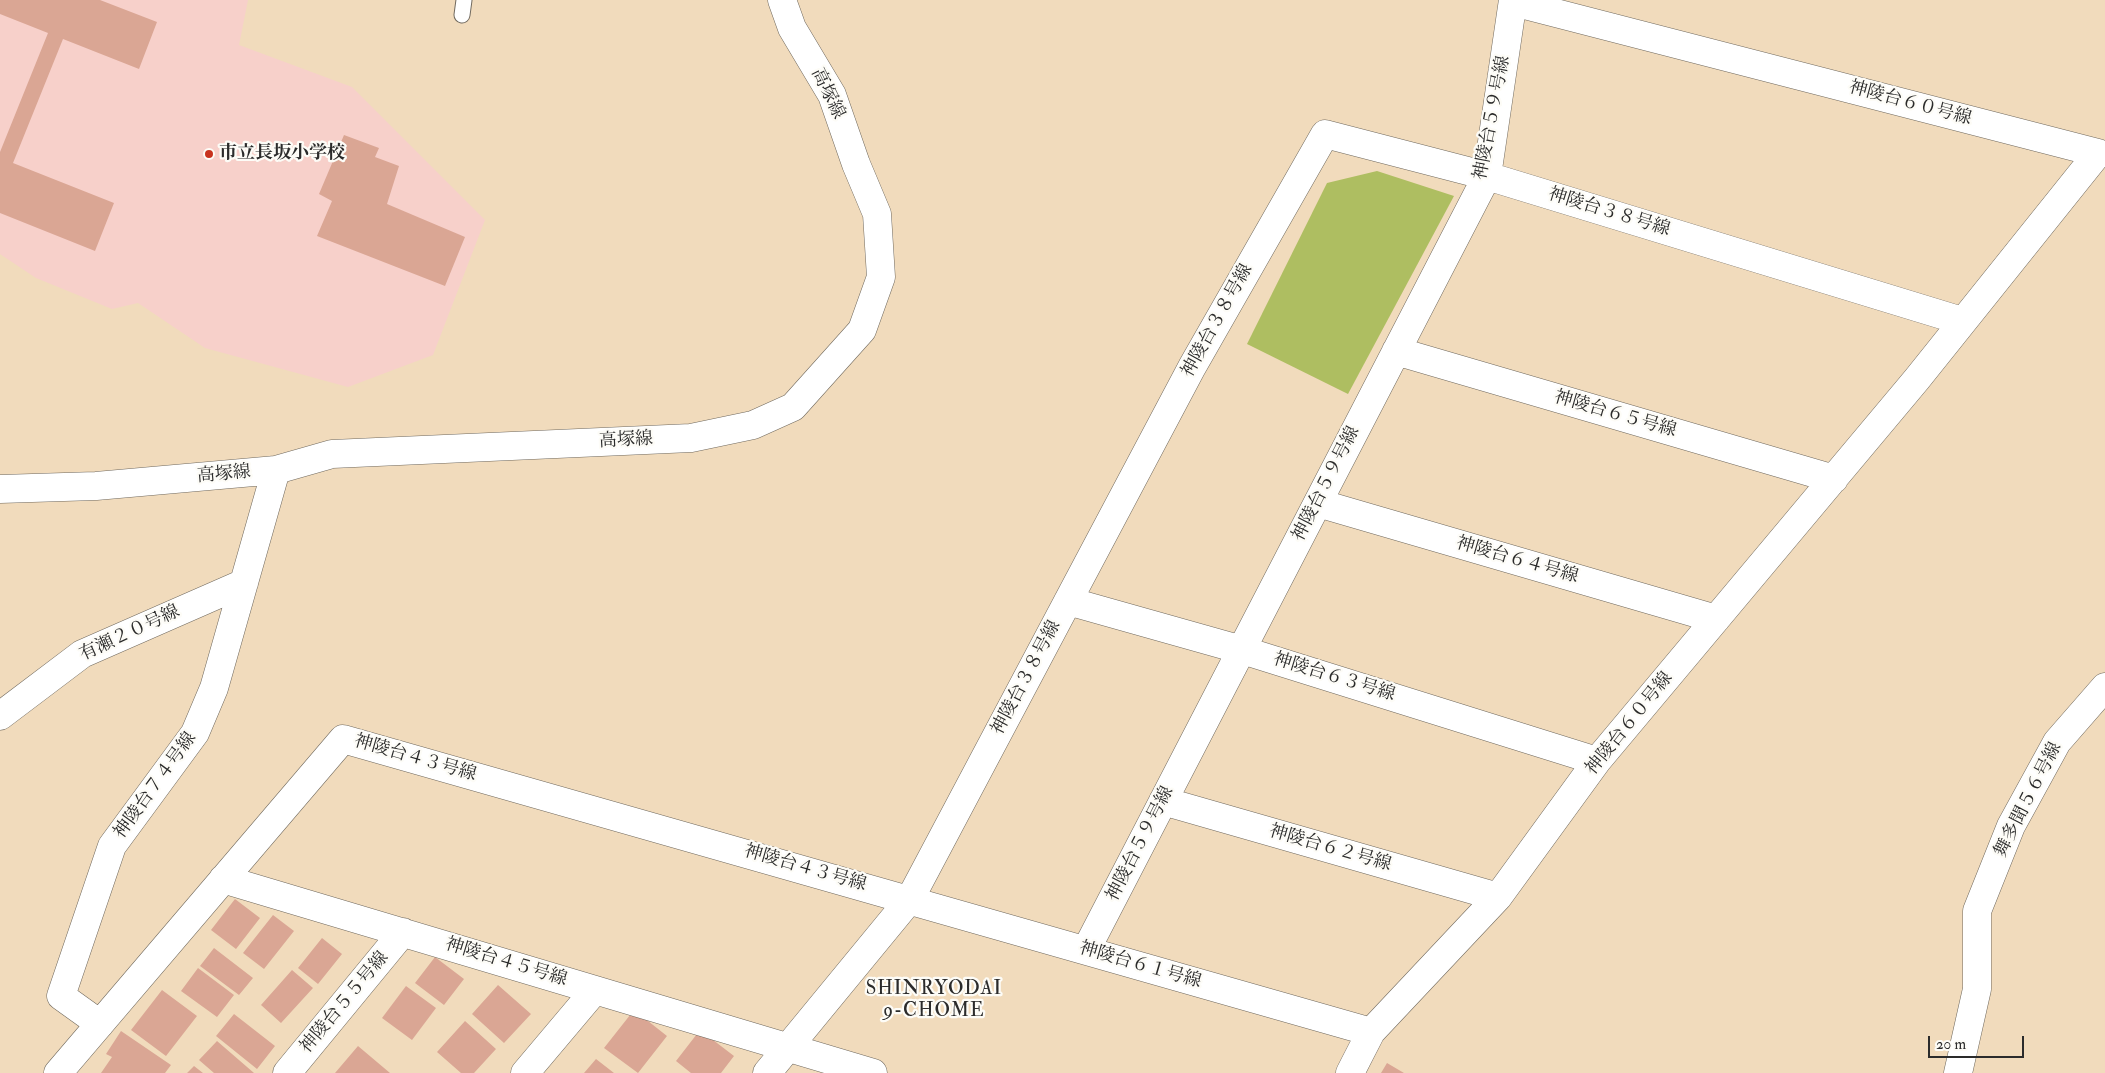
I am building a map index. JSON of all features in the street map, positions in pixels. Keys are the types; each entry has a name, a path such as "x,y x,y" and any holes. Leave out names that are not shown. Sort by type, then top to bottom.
{"street":[{"name":"高塚線","path":"0,489 96,486 276,470 332,454 691,438 753,425 793,406 862,330 881,277 877,214 856,164 832,95 792,28 782,0"},
{"name":"神陵台５９号線","path":"1086,950 1486,176 1513,1"},
{"name":"神陵台６０号線","path":"1350,1073 1371,1032 1498,897 1597,761 1917,379 2098,153 1513,1"},
{"name":"神陵台３８号線","path":"767,1073 910,899 1192,367 1325,134 1486,176 1962,321"},
{"name":"神陵台６５号線","path":"1396,351 1834,479"},
{"name":"神陵台７４号線","path":"100,1024 61,996 112,846 195,733 214,688 276,470"},
{"name":"神陵台６４号線","path":"1318,503 1716,619"},
{"name":"有瀬２０号線","path":"0,716 82,654 244,583"},
{"name":"神陵台６３号線","path":"1068,601 1242,650 1597,761"},
{"name":"舞多聞５６号線","path":"1958,1073 1977,988 1977,911 2011,826 2057,742 2105,687"},
{"name":"神陵台４３号線","path":"58,1073 343,739 910,899"},
{"name":"神陵台６２号線","path":"1164,801 1498,897"},
{"name":"神陵台４５号線","path":"223,879 873,1073"},
{"name":"神陵台６１号線","path":"910,899 1371,1032"},
{"name":"神陵台５５号線","path":"287,1073 403,932"},
{"path":"525,1073 595,990"}],"shaded area":[{"name":"市立長坂小学校","path":"0,0 248,0 239,45 352,87 485,220 433,355 348,387 205,348 138,303 112,309 36,278 0,254"}],"green space":[{"path":"1377,171 1454,196 1348,394 1247,344 1327,183"}],"building":[{"path":"0,0 100,0 157,22 139,69 63,39 13,163 114,203 95,251 0,213 0,152 48,33 0,14"},
{"path":"344,135 379,148 375,157 399,166 387,204 465,237 445,286 317,236 332,201 319,194"},
{"path":"235,899 260,918 236,949 211,930"},
{"path":"273,915 294,931 264,969 243,953"},
{"path":"322,938 342,954 318,984 298,968"},
{"path":"214,948 253,978 239,995 200,966"},
{"path":"435,957 464,979 444,1005 415,983"},
{"path":"198,968 234,995 217,1017 181,991"},
{"path":"292,970 313,988 281,1023 261,1005"},
{"path":"498,985 531,1014 504,1043 472,1014"},
{"path":"406,986 436,1008 412,1040 382,1018"},
{"path":"162,990 197,1016 166,1056 131,1030"},
{"path":"634,1010 667,1036 638,1073 604,1048"},
{"path":"234,1014 275,1046 257,1069 216,1036"},
{"path":"465,1021 496,1049 474,1073 461,1073 437,1052"},
{"path":"700,1030 734,1056 721,1073 691,1073 676,1061"},
{"path":"121,1031 171,1065 165,1073 101,1073 112,1057 106,1054"},
{"path":"217,1041 254,1073 214,1073 199,1060"},
{"path":"358,1046 390,1073 335,1073"},
{"path":"596,1059 614,1073 584,1073"},
{"path":"1387,1063 1404,1073 1381,1073"},
{"path":"194,1066 203,1073 187,1073"}],"place":[{"name":"市立長坂小学校","path":"209,154"}],"district":[{"name":"SHINRYODAI 9-CHOME","path":"934,1001"}]}
